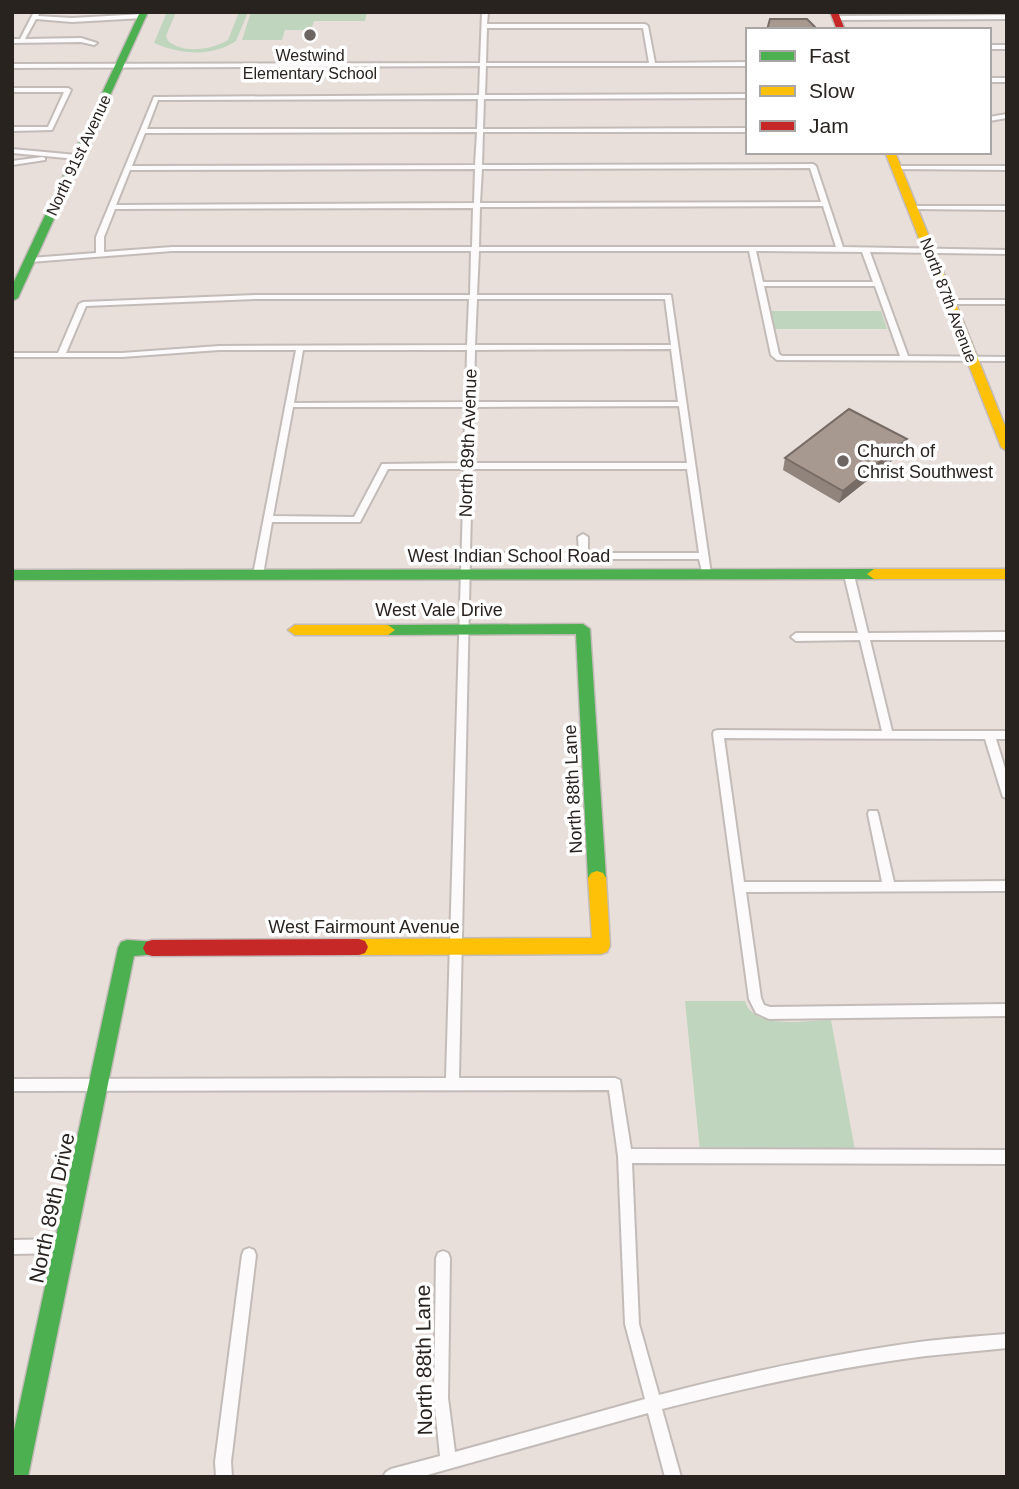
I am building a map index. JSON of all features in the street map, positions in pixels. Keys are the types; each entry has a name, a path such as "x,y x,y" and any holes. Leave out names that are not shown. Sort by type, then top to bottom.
{"street":[{"path":"60,16 71,12"},
{"path":"83,12 143,14"},
{"name":"North 89th Avenue","path":"452,1084 466,629 464,576 471,348 485,12"},
{"path":"22,40 36,15 60,16 72,20 143,14"},
{"name":"North 91st Avenue","path":"12,298 143,14"},
{"path":"837,20 909,15 1007,17"},
{"path":"484,26 645,26 652,64"},
{"path":"12,41 81,40 94,43"},
{"path":"12,66 746,64"},
{"path":"12,90 68,90 50,129 12,129"},
{"path":"100,255 100,237 156,98 746,96"},
{"path":"142,131 746,130"},
{"path":"12,151 77,157"},
{"name":"North 87th Avenue","path":"891,154 972,358 1001,419 1007,447"},
{"path":"12,163 77,157"},
{"path":"127,168 813,166 840,249"},
{"path":"897,168 1007,168"},
{"path":"112,206 825,204"},
{"path":"914,208 1007,208"},
{"path":"751,249 775,355 780,358 1007,359"},
{"path":"30,260 160,250 865,249 1007,252"},
{"path":"865,249 905,358"},
{"path":"759,284 878,284"},
{"path":"61,355 83,304 255,297 668,297 705,575"},
{"path":"950,302 1007,302"},
{"path":"12,355 122,355 219,348 675,347"},
{"path":"258,575 300,348"},
{"path":"290,405 683,404"},
{"path":"269,519 357,520 384,466 691,466"},
{"name":"West Indian School Road","path":"583,537 584,556"},
{"name":"West Indian School Road","path":"465,556 703,556"},
{"name":"West Indian School Road","path":"12,575 1007,575"},
{"path":"849,575 888,734"},
{"name":"West Vale Drive","path":"295,630 583,629"},
{"name":"North 88th Lane","path":"583,629 601,946"},
{"path":"796,637 1007,636"},
{"path":"1007,734 718,734 755,999 760,1009 769,1013 1007,1010"},
{"path":"989,734 1007,794"},
{"path":"873,814 888,886"},
{"path":"740,887 1007,886"},
{"name":"West Fairmount Avenue","path":"127,948 601,946"},
{"name":"North 89th Drive","path":"16,1477 127,948"},
{"path":"12,1085 614,1084 625,1156 632,1324 673,1477"},
{"path":"625,1156 1007,1157"},
{"path":"12,1247 66,1246"},
{"path":"224,1477 223,1462 249,1255"},
{"name":"North 88th Lane","path":"443,1258 441,1398 448,1461"},
{"path":"391,1477 652,1403 831,1362 1007,1341"}],"green space":[{"path":"167,12 176,12 166,36 168,41 182,48 198,49 228,40 239,12 248,12 236,41 216,50 195,53 154,43"},
{"path":"251,12 367,12 365,21 314,21 311,30 285,30 282,40 242,40"},
{"path":"771,311 881,311 887,329 775,329"},
{"path":"685,1001 745,1001 750,1010 759,1017 782,1022 831,1020 855,1150 700,1151"}],"building":[{"path":"770,19 807,19 816,28 768,28"},
{"name":"Church of Christ Southwest","path":"849,409 907,439 843,491 785,458"}],"traffic: fast":[{"path":"12,298 144,12"},
{"path":"12,575 874,574"},
{"path":"388,630 583,629 597,878"},
{"path":"16,1477 127,948 152,948"}],"traffic: slow":[{"path":"891,154 1007,447"},
{"path":"874,574 1007,574"},
{"path":"295,630 388,630"},
{"path":"359,947 601,946 597,878"}],"traffic: jam":[{"path":"834,12 840,28"},
{"path":"152,948 359,947"}],"place":[{"name":"Westwind Elementary School","path":"310,35"},
{"name":"Church of Christ Southwest","path":"843,461"}]}
